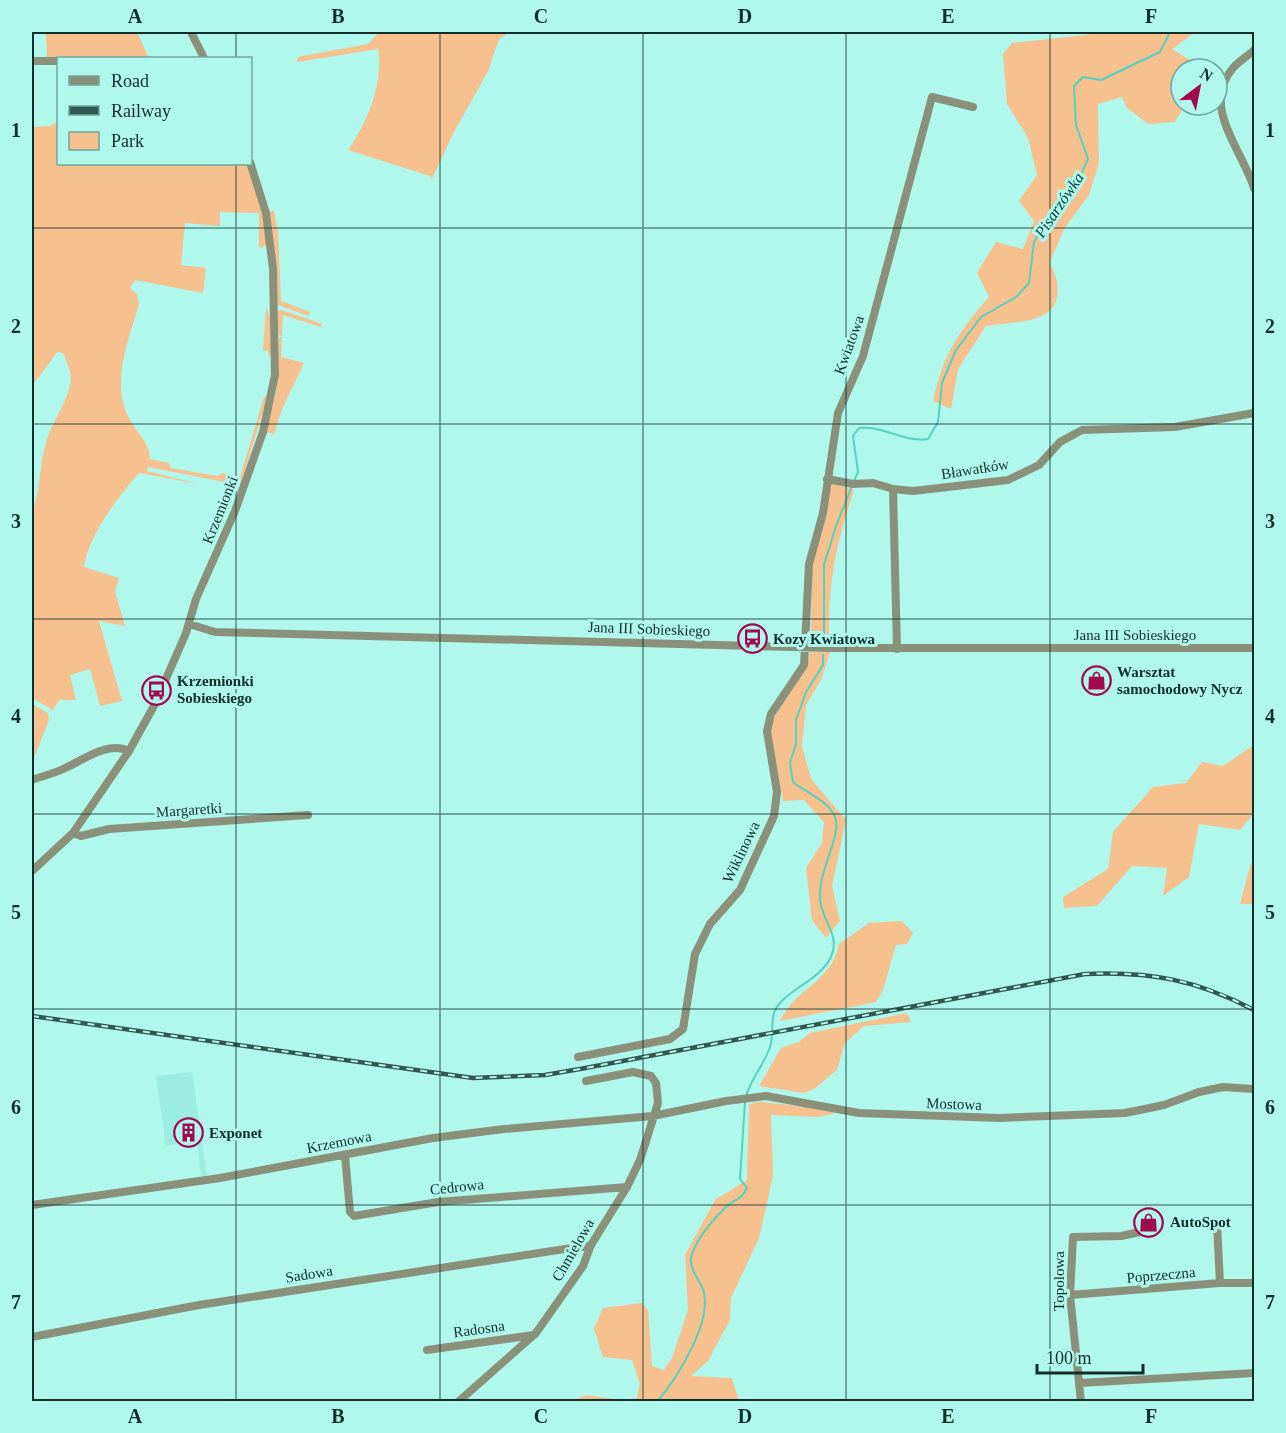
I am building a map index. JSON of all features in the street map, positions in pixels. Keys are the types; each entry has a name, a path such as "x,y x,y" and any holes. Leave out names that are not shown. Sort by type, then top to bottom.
{"street":[{"path":"191,32 204,57"},
{"path":"1254,50 1250,59 1228,74 1223,85 1221,101 1226,128 1254,188"},
{"path":"32,61 57,61"},
{"name":"Kwiatowa","path":"807,647 808,564 823,513 838,413 868,340 932,97 973,107"},
{"name":"Krzemionki","path":"32,871 73,833 129,751 155,704 189,624 196,599 244,489 273,393 275,342 271,242 263,198 251,165"},
{"name":"Bławatków","path":"827,479 853,484 873,483 894,489 934,490 1008,480 1039,465 1060,442 1082,430 1175,427 1254,412"},
{"path":"894,489 897,649"},
{"name":"Jana III Sobieskiego","path":"189,624 215,632 831,648 1254,648"},
{"name":"Wiklinowa","path":"578,1057 670,1039 683,1029 695,954 710,924 740,890 774,816 777,792 767,731 771,714 804,665 807,647"},
{"path":"32,780 107,749 120,747 129,751"},
{"name":"Margaretki","path":"73,833 81,836 109,830 308,815"},
{"path":"586,1081 633,1071 651,1076 656,1083 658,1102 653,1116"},
{"name":"Mostowa","path":"653,1116 726,1101 766,1096 859,1113 928,1117 1000,1118 1125,1113 1164,1105 1199,1092 1223,1088 1254,1089"},
{"name":"Krzemowa","path":"32,1205 220,1178 433,1138 504,1129 653,1116"},
{"name":"Chmielowa","path":"458,1401 534,1335 583,1266 591,1245 627,1187 640,1160 653,1116"},
{"name":"Cedrowa","path":"345,1155 350,1212 354,1216 438,1202 627,1187"},
{"path":"1217,1224 1220,1283"},
{"name":"Topolowa","path":"1081,1401 1070,1295 1073,1237 1121,1236 1149,1230"},
{"name":"Sadowa","path":"32,1337 199,1305 591,1245"},
{"name":"Poprzeczna","path":"1070,1295 1220,1283 1254,1283"},
{"name":"Radosna","path":"427,1350 534,1335"},
{"path":"1080,1383 1254,1372"}],"shaded area":[{"name":"Exponet","path":"192,1072 207,1176 201,1176 197,1140 166,1146 156,1076"}],"green space":[{"path":"46,32 137,32 149,57 57,57 47,58"},
{"path":"379,32 506,32 506,35 499,39 488,71 453,134 432,179 430,176 348,150 362,128 376,89 379,75 378,49 297,62 298,57 368,44"},
{"path":"1097,32 1195,32 1172,49 1185,57 1169,57 1169,117 1178,117 1175,122 1148,124 1126,107 1122,97 1098,104 1099,163 1089,195 1064,229 1050,262 1057,284 1057,298 1052,308 1034,319 986,326 958,369 951,409 933,401 942,370 953,345 989,297 977,273 996,242 1023,249 1034,221 1019,201 1037,175 1028,138 1007,104 1003,54 1012,43"},
{"path":"57,122 57,165 247,165 262,210 267,244 262,248 259,247 259,213 220,212 220,226 185,223 181,265 206,268 203,293 135,280 130,288 137,294 139,304 126,346 121,390 129,418 145,443 150,459 169,463 170,468 217,476 222,473 240,477 264,397 268,395 241,483 235,484 148,467 147,471 199,484 139,473 113,505 91,543 84,567 119,578 115,592 125,626 99,621 122,701 100,706 90,669 70,675 76,700 59,700 53,710 32,698 32,515 45,446 71,381 64,354 58,351 32,386 32,127 50,126"},
{"path":"274,210 278,233 281,301 310,312 309,316 278,305 270,212"},
{"path":"266,308 270,317 271,356 269,357 268,351 263,350"},
{"path":"281,310 322,324 321,327 283,315 282,336 279,335 277,311"},
{"path":"279,337 282,337 281,357 304,363 282,409 274,434 266,432 276,393"},
{"path":"831,483 854,490 842,530 831,583 829,643 811,641 812,565"},
{"path":"810,652 830,652 821,680 806,705 802,746 811,779 846,820 832,886 840,921 826,938 812,920 806,868 822,843 824,822 804,800 783,801 771,738 777,713 802,673"},
{"path":"32,704 48,713 49,720 34,758 32,776"},
{"path":"1251,747 1254,748 1254,813 1240,830 1199,824 1189,877 1163,896 1167,868 1132,866 1097,906 1064,908 1063,897 1108,869 1113,832 1153,787 1186,783 1202,762 1223,766"},
{"path":"1254,859 1254,904 1240,904 1250,866"},
{"path":"902,921 913,933 907,944 896,945 883,990 876,1002 780,1021 795,1000 829,968 839,944 869,923"},
{"path":"907,1013 911,1022 864,1026 845,1043 837,1070 814,1089 804,1093 759,1086 781,1048 799,1042 810,1033"},
{"path":"759,1102 802,1106 836,1113 819,1117 771,1115 773,1176 759,1238 731,1298 730,1320 708,1361 691,1376 732,1378 739,1401 636,1401 640,1384 632,1360 603,1357 594,1329 603,1308 642,1303 648,1310 652,1366 664,1370 672,1358 688,1310 685,1255 715,1200 747,1180 749,1104"},
{"path":"586,1395 629,1401 572,1401"}],"waterway":[{"name":"Pisarzówka","path":"854,481 858,472 853,436 859,428 877,429 910,439 928,439 938,422 942,383 956,350 981,317 1016,297 1029,283 1034,242 1048,216 1077,183 1088,159 1076,125 1074,86 1083,77 1101,80 1160,52 1170,32"},
{"name":"Pisarzówka","path":"824,640 824,565 852,486"},
{"name":"Pisarzówka","path":"746,1096 770,1047 776,1008 786,997 814,977 826,965 833,950 833,937 823,912 820,893 824,869 835,835 835,817 822,801 793,782 790,763 796,744 796,720 806,692 823,665 823,655"},
{"name":"Pisarzówka","path":"657,1402 683,1365 702,1320 705,1306 704,1293 691,1265 692,1254 702,1235 717,1216 741,1197 747,1188 740,1179 745,1102"}],"railway":[{"path":"32,1016 473,1078 545,1075 1085,974 1131,974 1172,980 1213,991 1254,1010"}],"place":[{"name":"Kozy Kwiatowa","path":"752,639"},
{"name":"Warsztat samochodowy Nycz","path":"1096,681"},
{"name":"Krzemionki Sobieskiego","path":"156,690"},
{"name":"Exponet","path":"188,1133"},
{"name":"AutoSpot","path":"1149,1222"}]}
